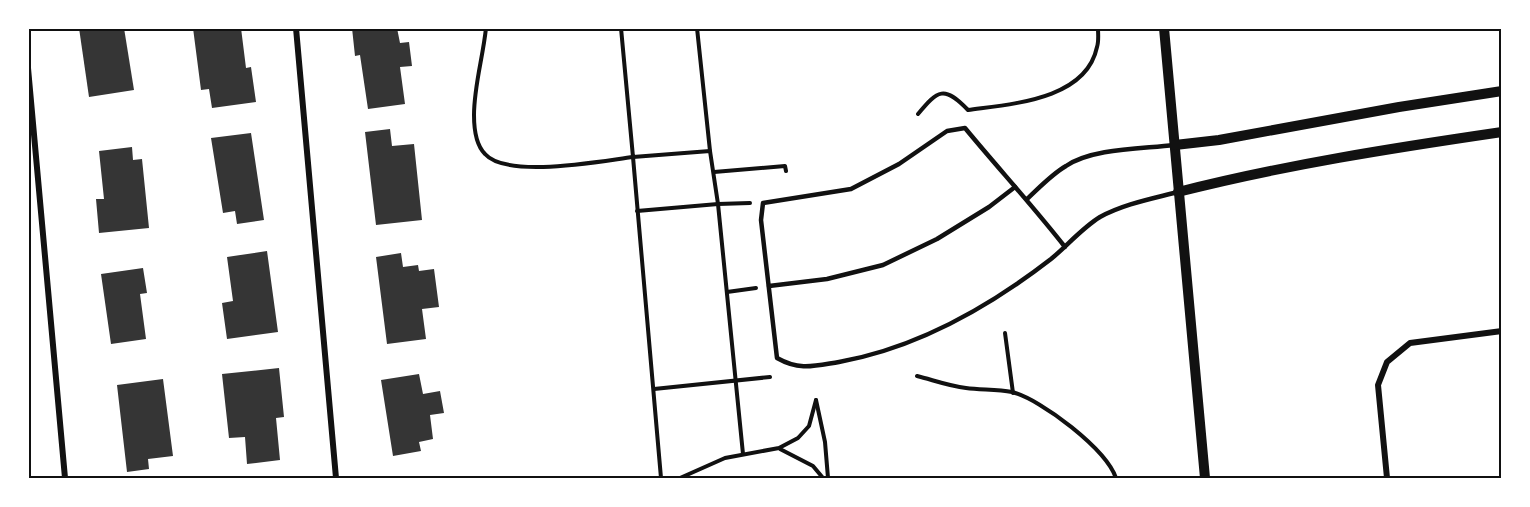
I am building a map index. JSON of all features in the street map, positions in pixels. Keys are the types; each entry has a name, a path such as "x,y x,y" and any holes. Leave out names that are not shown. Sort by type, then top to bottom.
{"street":[{"path":"296,28 336,478"},
{"path":"1164,28 1205,478"},
{"path":"28,68 65,478"},
{"path":"1175,145 1219,140 1379,110 1502,91"},
{"path":"1178,192 1371,152 1502,132"},
{"path":"1387,478 1378,385 1387,362 1410,343 1502,331"}],"lane":[{"path":"1065,247 965,128 947,130 899,164 851,189 763,203 761,220 777,358 791,366 806,367 859,358 925,336 991,301 1051,259 1065,247 1097,219 1121,206 1178,192"},
{"path":"1027,199 1065,166 1079,159 1175,145"},
{"path":"769,286 827,279 883,265 937,239 989,207 1015,187"}],"path":[{"path":"486,28 474,115 476,136 485,154 499,163 521,167 553,166 710,151"},
{"path":"621,28 662,478"},
{"path":"697,28 718,204 743,454"},
{"path":"918,114 934,96 945,93 958,99 968,110 1044,98 1077,80 1091,64 1098,46 1098,28"},
{"path":"714,172 785,166 786,171"},
{"path":"637,211 718,204 763,203"},
{"path":"727,292 769,286"},
{"path":"1005,333 1012,393"},
{"path":"917,376 963,388 1012,393 1046,410 1095,446 1116,478"},
{"path":"654,389 770,377"},
{"path":"680,478 725,458 779,448 798,438 809,426 816,400 825,442 828,478"},
{"path":"779,448 813,466 823,478"}],"building":[{"path":"79,28 124,28 134,90 89,97"},
{"path":"193,28 241,28 246,68 251,67 256,102 212,108 209,89 201,90"},
{"path":"352,28 397,28 400,43 409,42 412,66 400,67 405,104 368,109 360,55 355,56"},
{"path":"390,129 392,146 414,144 422,220 376,225 365,132"},
{"path":"251,133 264,220 237,224 235,211 223,213 211,138"},
{"path":"132,147 133,160 142,159 149,228 99,233 96,199 104,199 99,151"},
{"path":"267,251 278,332 227,339 222,303 233,301 227,257"},
{"path":"401,253 403,267 418,265 419,271 434,269 439,307 422,309 426,339 387,344 376,257"},
{"path":"143,268 147,293 140,294 146,339 111,344 101,274"},
{"path":"279,368 284,417 276,418 280,460 247,464 245,437 229,438 222,374"},
{"path":"419,374 423,394 440,391 444,413 430,415 433,439 419,442 421,451 393,456 381,380"},
{"path":"163,379 173,456 148,459 149,469 127,472 117,385"}]}
